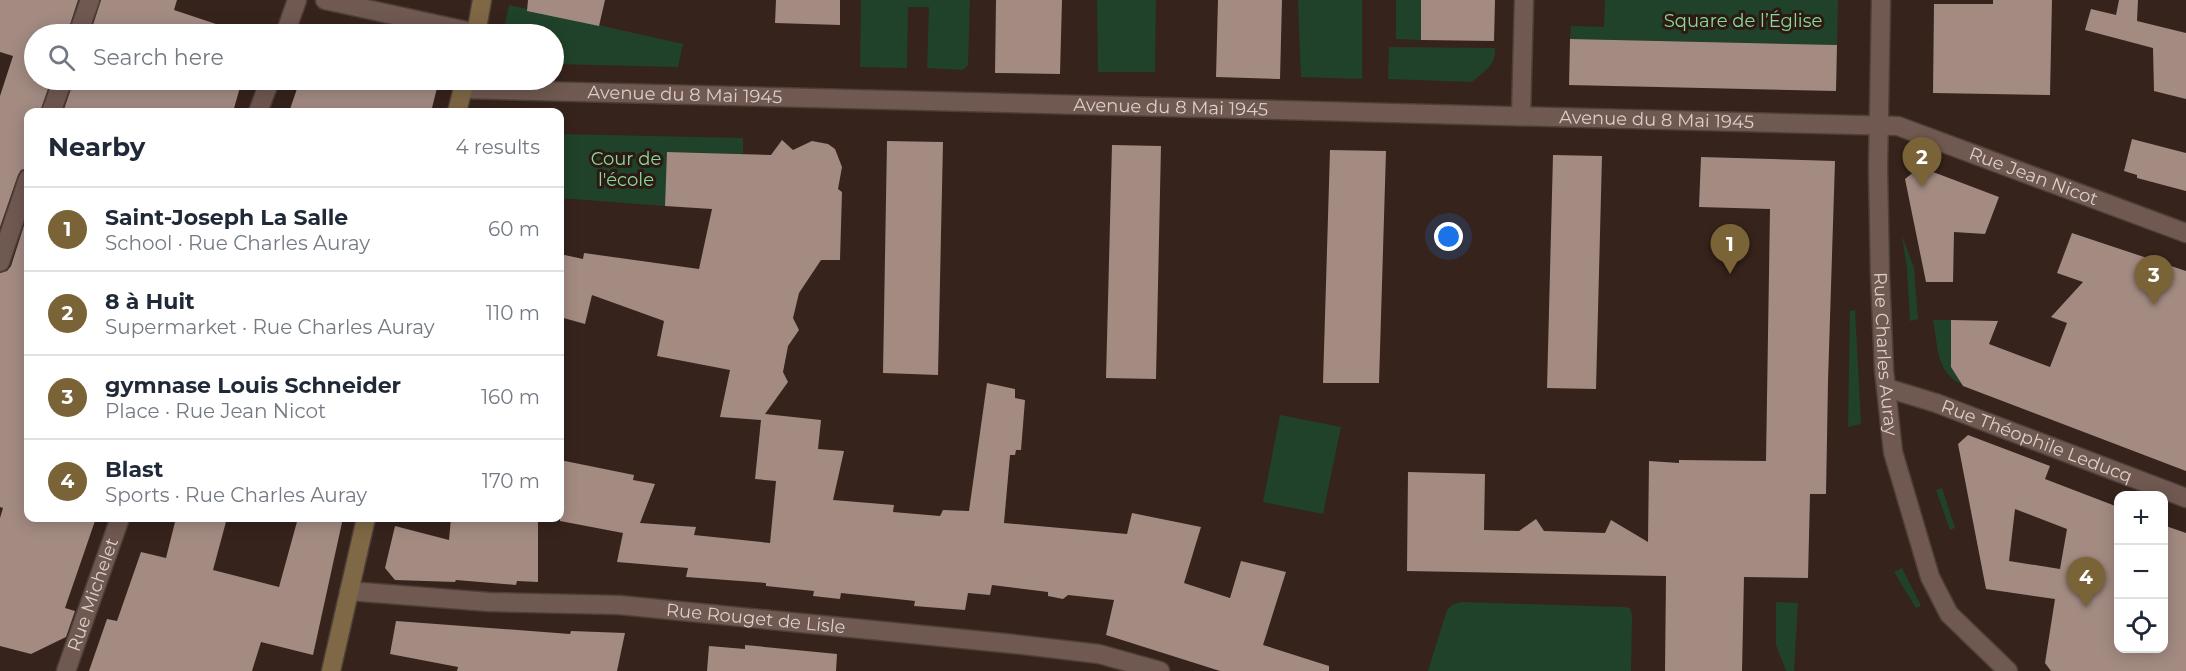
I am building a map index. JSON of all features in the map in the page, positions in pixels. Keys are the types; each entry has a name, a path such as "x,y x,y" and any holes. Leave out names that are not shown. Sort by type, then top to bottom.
{"main road":[{"path":"478,24 482,0"},
{"path":"458,108 462,90"},
{"path":"332,671 365,522"}],"street":[{"path":"82,24 90,0"},
{"path":"289,24 297,0"},
{"path":"325,0 432,24"},
{"path":"1521,116 1524,0"},
{"name":"Rue Charles Auray","path":"1881,0 1878,166 1880,274 1893,452 1930,578 1949,614 2008,671"},
{"name":"Avenue du 8 Mai 1945","path":"564,87 1880,125"},
{"path":"52,108 59,90"},
{"path":"260,108 266,90"},
{"name":"Rue Jean Nicot","path":"1880,125 1898,126 1921,133 2186,233"},
{"path":"0,262 24,191"},
{"name":"Rue Théophile Leducq","path":"1887,388 1936,403 2186,498"},
{"name":"Rue Michelet","path":"66,671 119,522"},
{"name":"Rue Rouget de Lisle","path":"349,591 489,602 619,605 1099,654 1160,671"}],"green space":[{"path":"861,0 970,0 968,65 963,70 927,68 929,7 908,7 907,68 860,67"},
{"path":"1097,0 1156,0 1155,72 1098,72"},
{"path":"1298,0 1362,0 1362,79 1301,77"},
{"path":"1396,0 1421,0 1421,40 1396,39"},
{"name":"Square de l’Église","path":"1605,0 1838,0 1837,45 1570,39 1571,26 1604,27"},
{"path":"509,5 683,44 678,67 564,64 564,24 505,24"},
{"path":"1389,47 1495,48 1495,54 1488,68 1472,82 1388,79"},
{"name":"Cour de l'école","path":"564,134 743,138 743,154 668,152 665,206 564,198"},
{"path":"1902,235 1914,268 1918,319 1910,321 1907,268"},
{"path":"1855,310 1861,424 1848,427 1850,311"},
{"path":"1933,320 1951,320 1951,367 1962,384 1953,379 1943,366"},
{"path":"1280,415 1341,427 1323,514 1263,502"},
{"path":"1942,488 1955,528 1950,530 1936,490"},
{"path":"1902,568 1921,606 1916,608 1894,572"},
{"path":"1461,602 1630,608 1632,615 1631,671 1428,671 1447,610 1452,605"},
{"path":"1776,602 1798,603 1794,671 1786,671 1776,645"}],"building":[{"path":"0,0 78,0 70,24 24,24 24,90 48,90 41,108 24,108 24,169 18,175 0,227 0,96 13,56 0,52"},
{"path":"101,0 177,0 174,10 216,24 93,24"},
{"path":"528,0 605,0 599,26 527,11"},
{"path":"776,0 840,0 840,25 775,23"},
{"path":"996,0 1062,0 1060,74 995,73"},
{"path":"1218,0 1282,0 1280,79 1216,77"},
{"path":"1421,0 1495,0 1494,41 1421,40"},
{"path":"1993,0 2052,0 2050,95 1933,93 1934,4 1993,4"},
{"path":"2119,0 2138,0 2137,21 2186,33 2186,99 2154,91 2153,48 2085,30 2091,9 2116,15"},
{"path":"1570,39 1837,45 1836,91 1569,85"},
{"path":"71,90 239,90 234,108 64,108"},
{"path":"297,90 436,90 432,108 290,108"},
{"path":"2132,139 2186,153 2186,191 2137,178 2137,175 2124,171"},
{"path":"782,140 793,150 812,141 828,144 835,149 842,167 838,189 842,192 840,260 821,260 799,293 793,318 799,330 788,346 783,372 788,382 765,414 821,420 818,449 844,451 833,500 894,505 893,512 940,516 943,510 969,511 987,383 1015,389 1015,398 1025,400 1021,450 1016,450 1015,455 1010,455 1004,523 1127,534 1132,513 1201,527 1184,583 1230,598 1241,561 1286,572 1263,645 1329,666 1329,671 1220,671 1106,635 1114,600 1068,595 1063,599 1048,596 1048,592 992,585 990,595 968,593 965,610 914,606 915,601 841,593 840,599 813,596 814,591 766,586 766,583 686,577 688,568 617,562 623,533 564,522 564,461 634,475 633,480 655,484 640,523 696,527 694,535 770,543 776,481 755,479 761,420 720,417 730,370 657,356 664,321 592,295 585,324 564,318 564,255 583,259 584,253 699,269 712,209 665,206 667,152 771,155"},
{"path":"887,141 943,142 938,375 883,373"},
{"path":"1112,145 1161,146 1156,379 1106,378"},
{"path":"1330,150 1386,151 1379,383 1323,383"},
{"path":"1553,155 1602,156 1596,389 1547,388"},
{"path":"1701,157 1835,161 1826,494 1810,494 1808,578 1744,577 1742,671 1665,671 1666,576 1407,571 1408,472 1485,474 1484,530 1519,531 1536,519 1544,531 1605,533 1611,520 1648,542 1649,461 1679,463 1679,460 1766,461 1770,209 1699,207"},
{"path":"1920,167 1999,197 1985,234 1954,232 1953,282 1926,282 1905,179"},
{"path":"24,225 24,522 95,522 65,608 75,611 66,637 31,654 0,646 0,518 3,508 0,507 0,273 7,271 11,266"},
{"path":"2072,233 2186,271 2186,471 1963,386 1951,367 1951,320 1998,321 1989,344 2050,367 2067,323 2051,317 2083,282 2057,273"},
{"path":"1968,435 2050,466 2045,479 2114,505 2114,653 2168,653 2168,527 2186,533 2186,671 2051,671 2045,663 2055,599 1986,589 1958,444","holes":["2015,509 2067,529 2060,569 2009,561"]},
{"path":"175,522 226,522 213,570 279,587 297,522 342,522 313,655 261,642 252,671 89,671 107,619 117,621 141,552 166,558"},
{"path":"451,522 538,522 538,582 517,581 516,585 456,580 455,582 395,580 385,568 395,526 449,540"},
{"path":"396,621 570,634 571,631 625,633 617,671 457,671 458,667 390,654"},
{"path":"745,645 837,654 836,671 707,671 709,646 745,649"}],"place":[{"name":"8 à Huit","path":"1922,187"},
{"name":"Saint-Joseph La Salle","path":"1730,274"},
{"name":"gymnase Louis Schneider","path":"2154,305"},
{"name":"Blast","path":"2086,607"}]}
